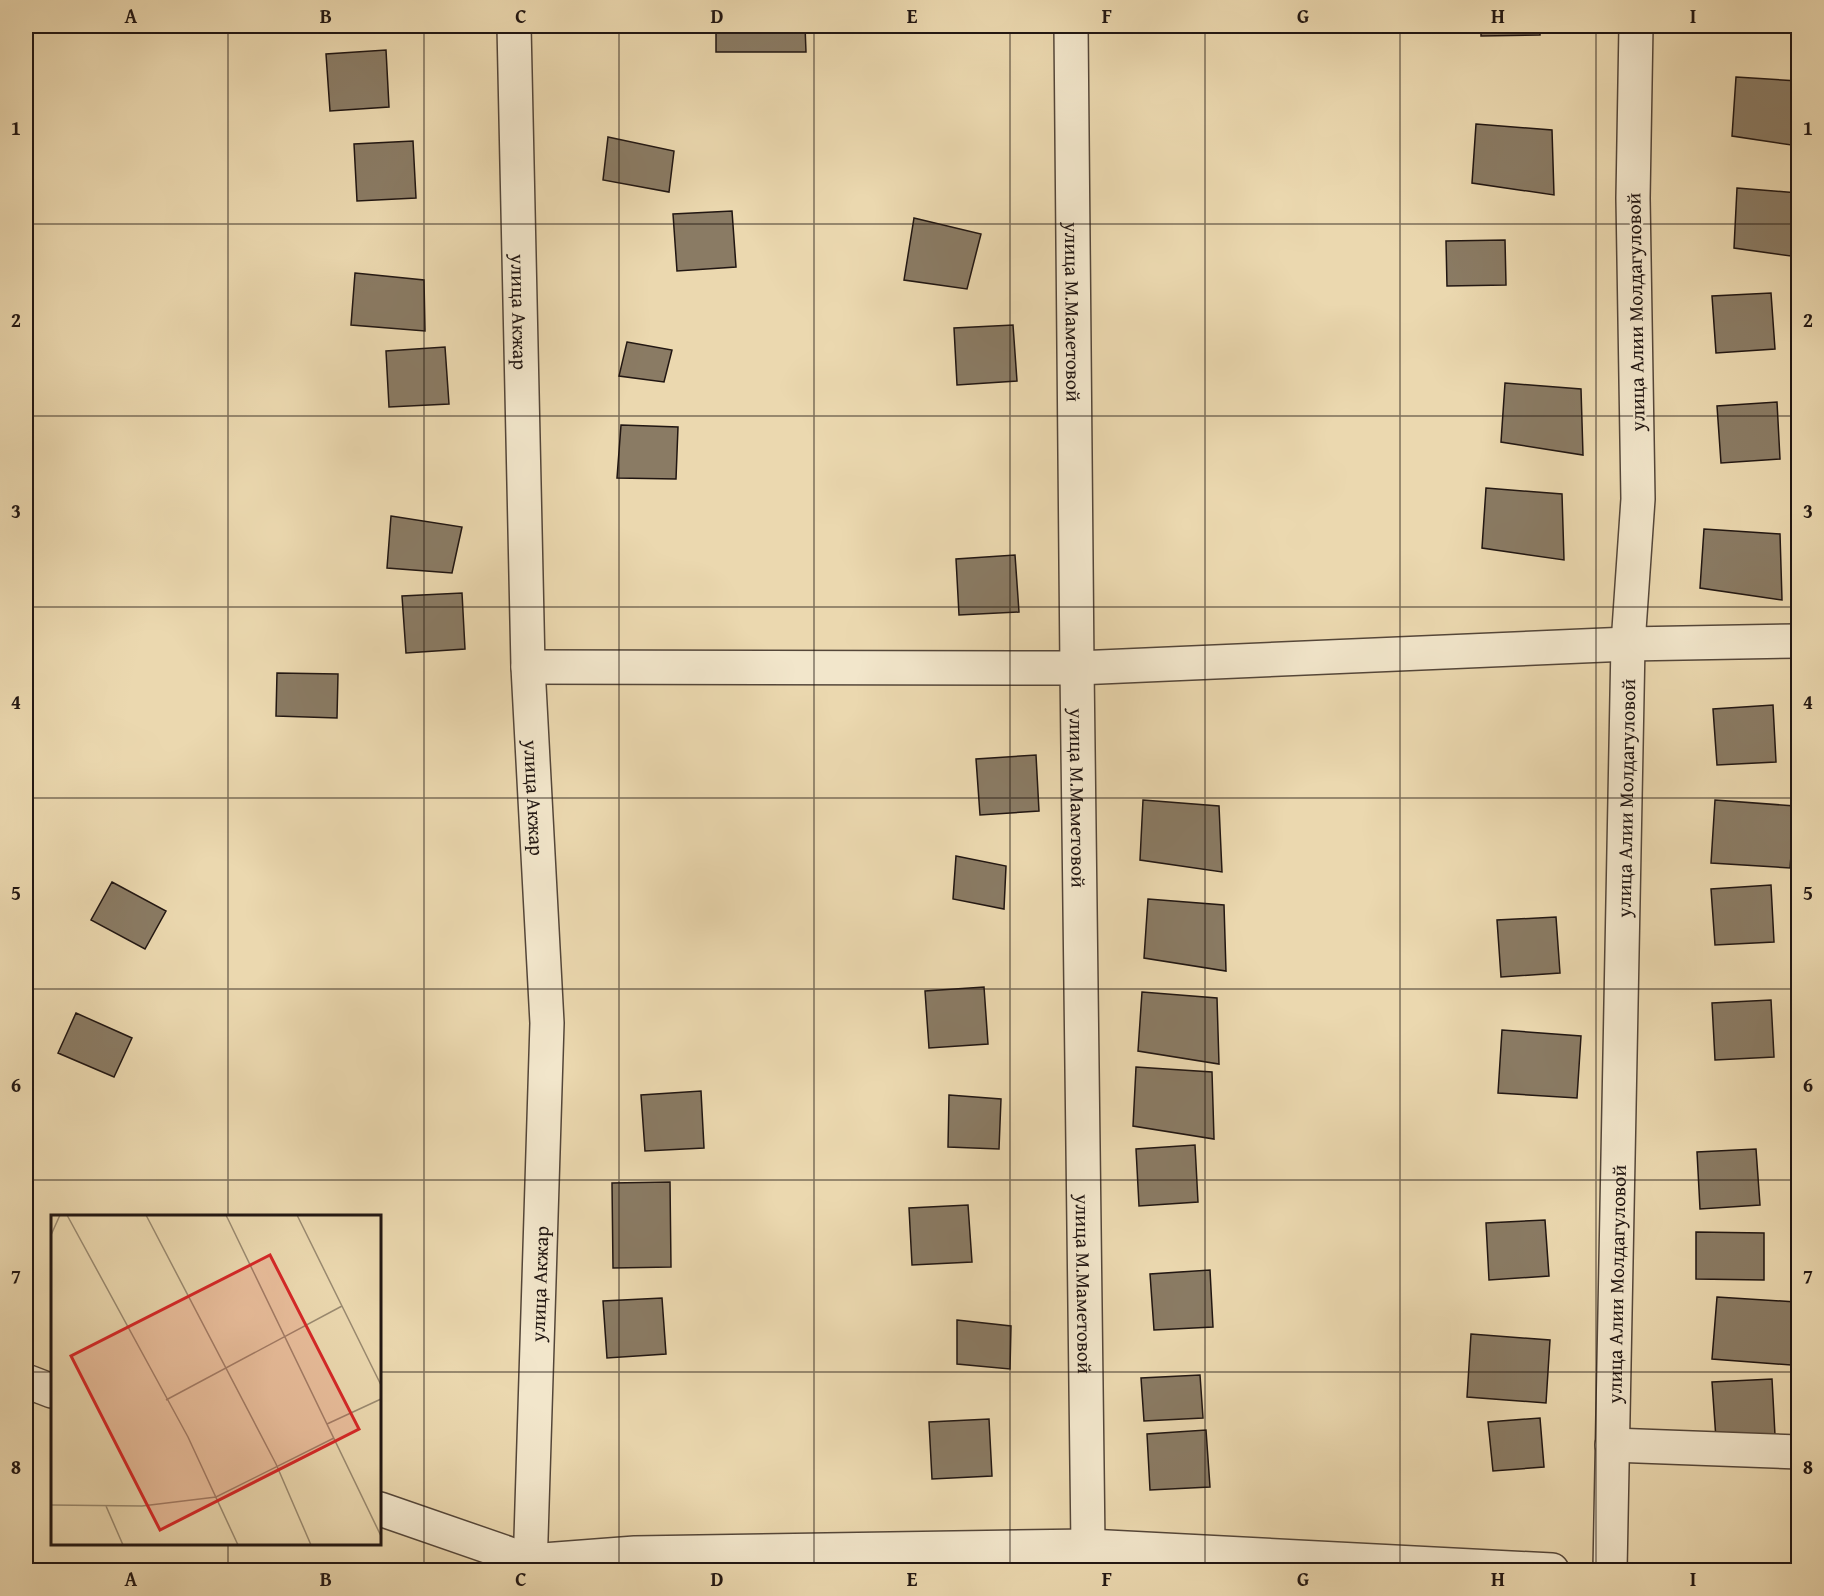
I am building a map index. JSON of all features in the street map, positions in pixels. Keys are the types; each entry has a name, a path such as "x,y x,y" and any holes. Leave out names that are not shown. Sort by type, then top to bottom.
{"street":[{"name":"улица Акжар","path":"514,26 528,667 547,1023 530,1566"},
{"name":"улица М.Маметовой","path":"1071,26 1088,1558"},
{"name":"улица Алии Молдагуловой","path":"1610,1570 1628,644 1638,499 1633,198 1636,26"},
{"path":"528,667 1077,668 1628,644 1798,641"},
{"path":"26,1381 51,1391"},
{"path":"1612,1445 1798,1452"},
{"path":"381,1509 530,1566 635,1553 1088,1558 1552,1570"}],"building":[{"path":"716,26 805,26 806,52 716,52"},
{"path":"1481,26 1540,26 1540,35 1481,36"},
{"path":"386,50 389,107 330,111 326,54"},
{"path":"1736,77 1798,81 1798,146 1732,136"},
{"path":"1476,124 1552,130 1554,195 1472,183"},
{"path":"608,137 674,151 669,192 603,180"},
{"path":"413,141 416,198 357,201 354,144"},
{"path":"1737,188 1798,193 1798,257 1734,248"},
{"path":"732,211 736,267 677,271 673,214"},
{"path":"914,218 981,234 967,289 904,280"},
{"path":"1505,240 1506,285 1447,286 1446,241"},
{"path":"355,273 424,280 425,331 351,325"},
{"path":"1771,293 1775,349 1716,353 1712,296"},
{"path":"1013,325 1017,381 957,385 954,328"},
{"path":"627,342 672,350 664,382 619,376"},
{"path":"445,347 449,404 389,407 386,351"},
{"path":"1505,383 1581,389 1583,455 1501,442"},
{"path":"1777,402 1780,459 1721,463 1717,406"},
{"path":"621,425 678,427 676,479 617,478"},
{"path":"1486,488 1562,494 1564,560 1482,548"},
{"path":"391,516 462,527 452,573 387,568"},
{"path":"1704,529 1780,534 1782,600 1700,588"},
{"path":"1015,555 1019,612 959,615 956,559"},
{"path":"462,593 465,649 406,653 402,596"},
{"path":"277,673 338,674 337,718 276,716"},
{"path":"1773,705 1776,762 1717,765 1713,709"},
{"path":"1036,755 1039,811 980,815 976,759"},
{"path":"1143,800 1219,806 1222,872 1140,860"},
{"path":"1715,800 1795,806 1790,868 1711,863"},
{"path":"956,856 1006,866 1004,909 953,899"},
{"path":"112,882 166,911 145,949 91,920"},
{"path":"1771,885 1774,942 1715,945 1711,889"},
{"path":"1148,899 1224,905 1226,971 1144,958"},
{"path":"1556,917 1560,973 1501,977 1497,920"},
{"path":"984,987 988,1044 929,1048 925,991"},
{"path":"1142,992 1217,998 1219,1064 1138,1051"},
{"path":"1771,1000 1774,1057 1715,1060 1712,1003"},
{"path":"76,1013 132,1038 114,1077 58,1053"},
{"path":"1502,1030 1581,1036 1577,1098 1498,1093"},
{"path":"1136,1067 1212,1072 1214,1139 1133,1126"},
{"path":"701,1091 704,1148 645,1151 641,1095"},
{"path":"949,1095 1001,1099 999,1149 948,1147"},
{"path":"1195,1145 1198,1202 1139,1206 1136,1149"},
{"path":"1756,1149 1760,1205 1700,1209 1697,1152"},
{"path":"670,1182 671,1267 613,1268 612,1183"},
{"path":"968,1205 972,1262 912,1265 909,1208"},
{"path":"1545,1220 1549,1276 1489,1280 1486,1223"},
{"path":"1696,1232 1764,1233 1764,1280 1696,1279"},
{"path":"1210,1270 1213,1327 1154,1330 1150,1274"},
{"path":"1717,1297 1796,1302 1791,1365 1712,1359"},
{"path":"662,1298 666,1354 607,1358 603,1301"},
{"path":"957,1320 1011,1326 1010,1369 957,1364"},
{"path":"1471,1334 1550,1340 1546,1403 1467,1397"},
{"path":"1200,1375 1203,1418 1144,1421 1141,1378"},
{"path":"1772,1379 1775,1435 1716,1439 1712,1382"},
{"path":"1540,1418 1544,1467 1493,1471 1488,1422"},
{"path":"989,1419 992,1476 932,1479 929,1422"},
{"path":"1206,1430 1210,1487 1150,1490 1147,1434"}]}
